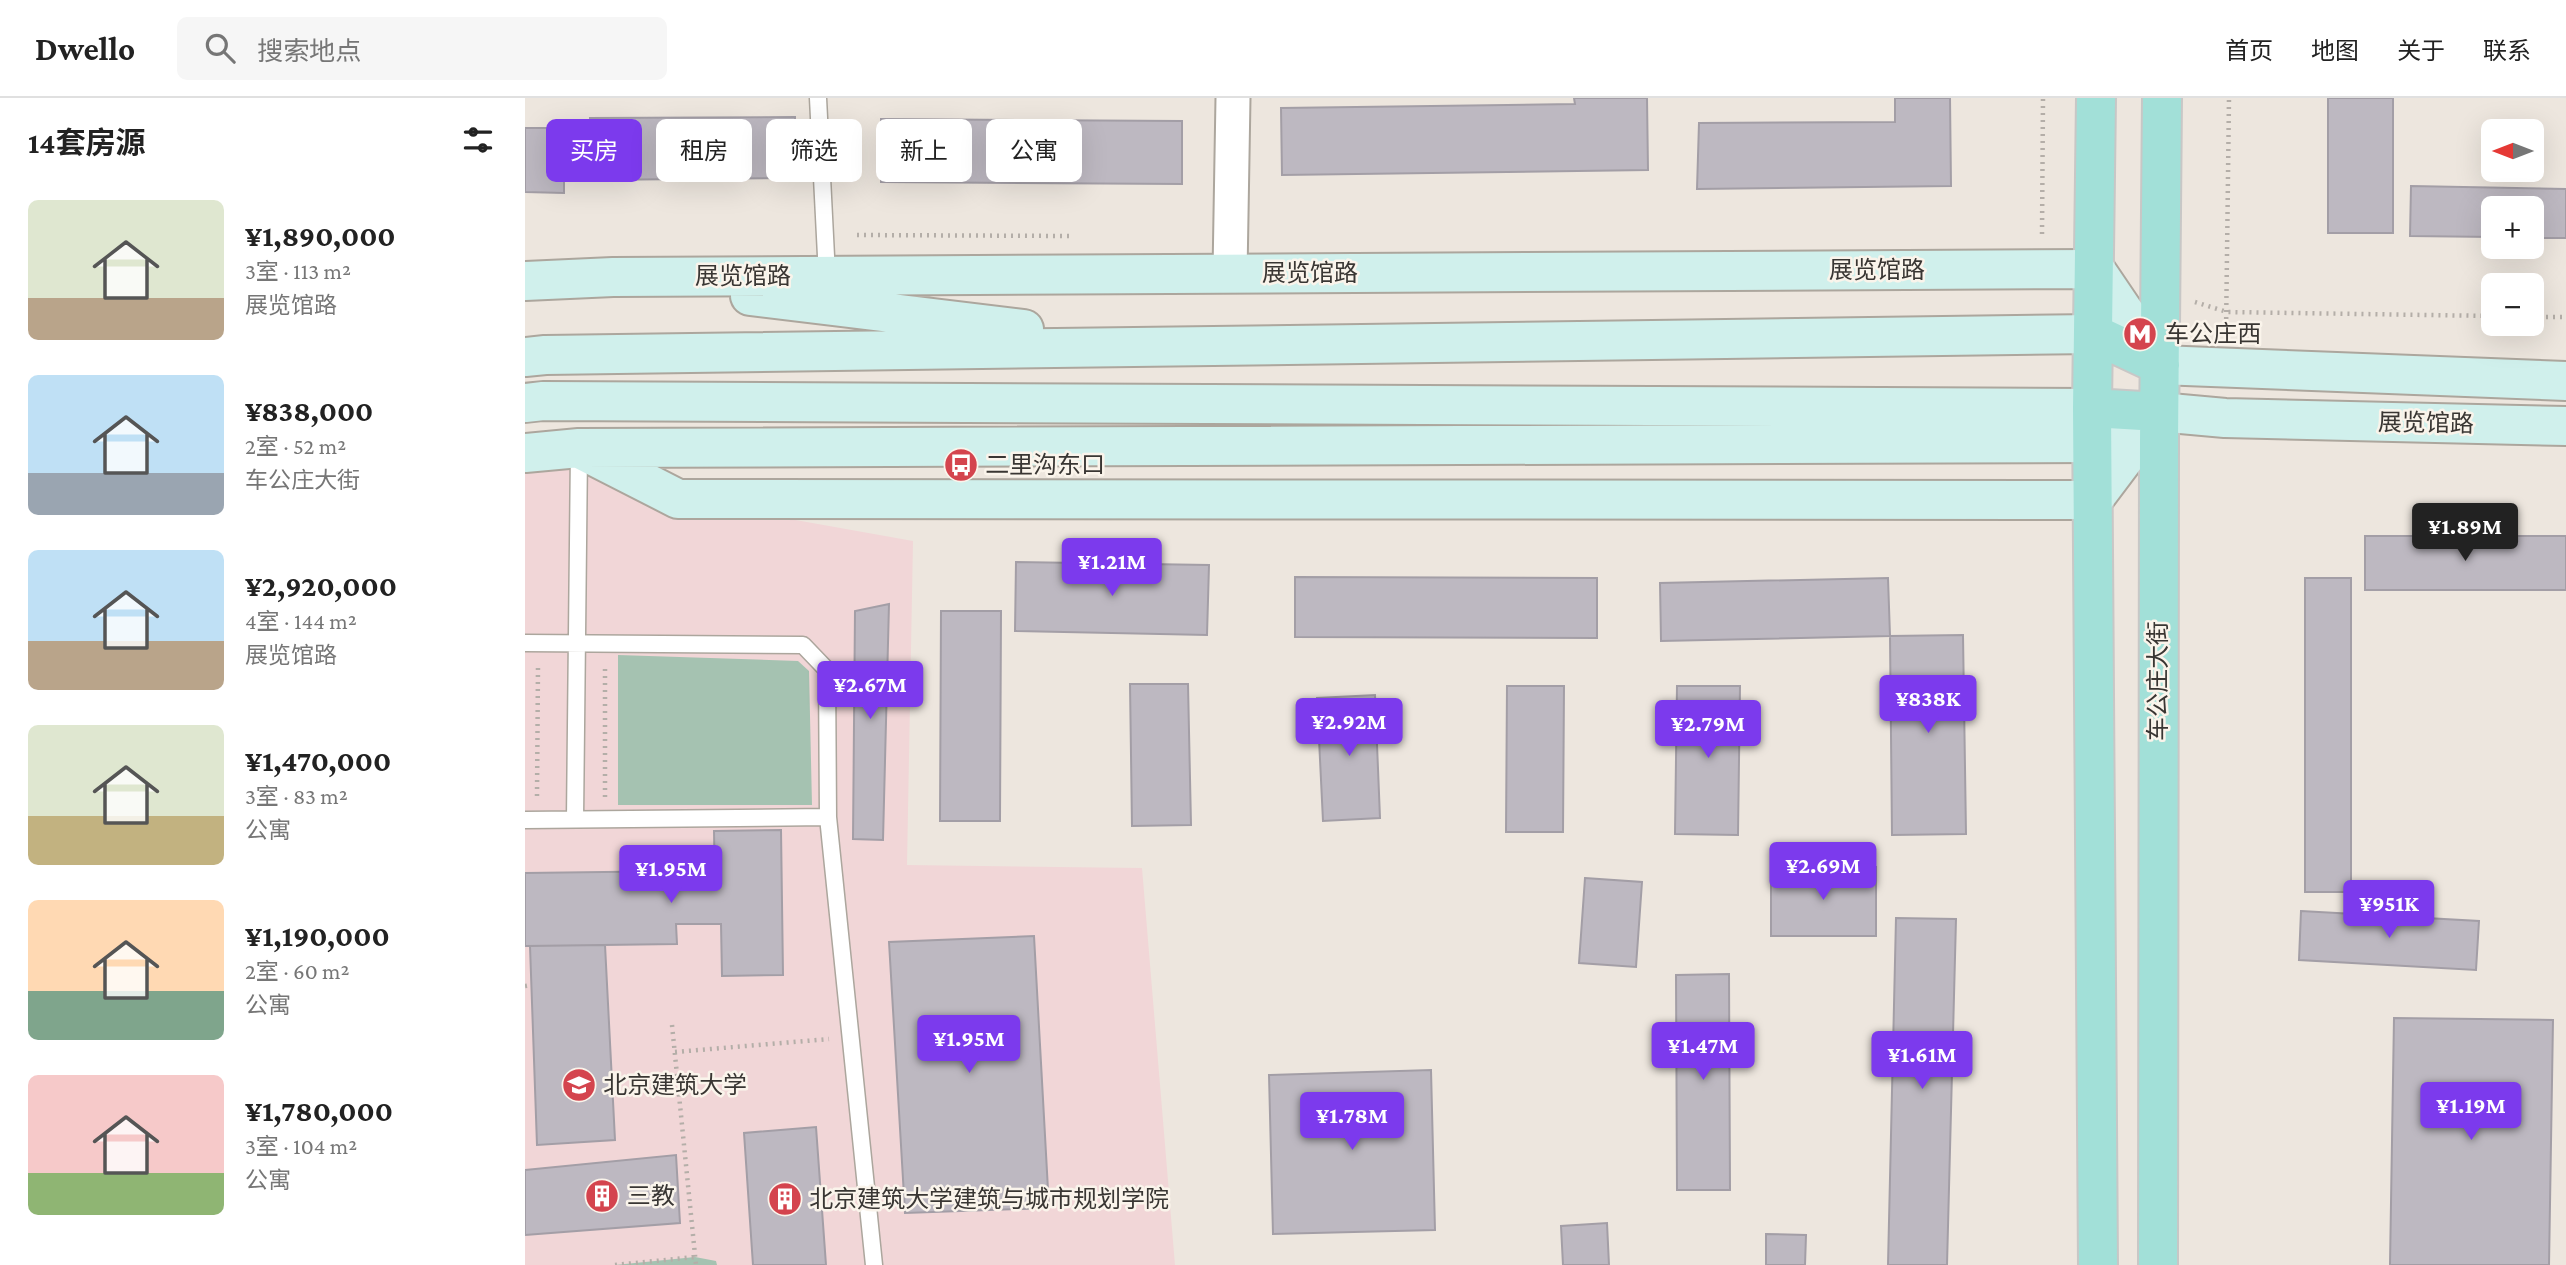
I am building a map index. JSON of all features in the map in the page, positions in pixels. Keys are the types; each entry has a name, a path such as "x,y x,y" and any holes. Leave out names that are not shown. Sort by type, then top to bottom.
{"main road":[{"path":"2096,98 2093,425 2098,1265"},
{"name":"车公庄大街","path":"2158,1265 2162,98"},
{"path":"2094,334 2160,365"},
{"path":"2093,425 2159,412"}],"street":[{"path":"1230,273 1233,98"},
{"name":"展览馆路","path":"525,281 613,277 2095,269"},
{"path":"2095,269 2160,365"},
{"path":"613,277 827,307 1189,347"},
{"path":"525,357 2094,334"},
{"name":"展览馆路","path":"2160,365 2566,381"},
{"path":"525,403 557,401 2093,425"},
{"name":"展览馆路","path":"2159,412 2225,418 2566,426"},
{"path":"579,448 678,499 2094,500 2159,412"},
{"path":"525,453 579,448 1333,445 2093,425"},
{"path":"1333,445 1574,500"}],"lane":[{"path":"818,98 827,276"},
{"path":"575,819 579,448"},
{"path":"531,643 803,645 827,670 828,817 874,1265"},
{"path":"531,820 828,817"}],"path":[{"path":"2226,367 2229,98"},
{"path":"857,235 1075,236"},
{"path":"2160,290 2227,312 2481,316"},
{"path":"2544,317 2566,317"},
{"path":"531,643 531,820"},
{"path":"604,819 605,644"},
{"path":"671,1025 696,1265"},
{"path":"675,1052 851,1037"},
{"path":"615,1265 695,1256"}],"shaded area":[{"path":"579,448 678,499 913,541 907,865 1142,868 1175,1265 525,1265 525,455"}],"green space":[{"path":"618,655 798,661 809,671 812,805 618,805"},
{"path":"695,1257 716,1261 717,1265 615,1265"}],"building":[{"path":"1574,98 1647,98 1648,170 1282,175 1281,108 1575,104"},
{"path":"1895,98 1950,98 1951,186 1697,189 1699,123 1895,122"},
{"path":"2328,98 2393,98 2393,233 2328,233"},
{"path":"590,118 795,119 766,119 766,178 752,178 752,119 656,119 656,179 642,180 642,119"},
{"path":"972,120 986,120 986,182 1082,182 1082,120 1182,121 1182,184 881,182 972,182"},
{"path":"525,128 546,128 546,182 564,182 564,193 525,192"},
{"path":"2411,186 2566,189 2566,238 2544,238 2544,196 2481,196 2481,237 2410,236"},
{"path":"2365,536 2566,536 2566,590 2365,590"},
{"path":"1016,562 1209,565 1207,635 1015,631"},
{"path":"1295,577 1597,578 1597,638 1295,637"},
{"path":"1888,578 1890,636 1661,641 1660,583"},
{"path":"2305,578 2351,578 2351,892 2305,892"},
{"path":"889,604 883,840 853,839 855,611"},
{"path":"941,611 1001,611 1000,821 940,821"},
{"path":"1963,635 1966,834 1892,835 1890,636"},
{"path":"1130,684 1188,684 1191,825 1132,826"},
{"path":"1507,686 1564,686 1563,832 1506,832"},
{"path":"1677,686 1740,686 1738,835 1675,834"},
{"path":"1375,695 1380,818 1323,821 1317,698"},
{"path":"781,830 783,975 722,976 721,924 676,924 677,944 525,946 525,873 682,871 682,888 715,888 714,831"},
{"path":"1771,867 1876,867 1876,936 1771,936"},
{"path":"1585,878 1642,882 1636,967 1579,963"},
{"path":"2301,911 2479,921 2476,970 2299,960"},
{"path":"1896,918 1956,919 1947,1265 1888,1265"},
{"path":"1034,936 1049,1208 905,1213 889,942"},
{"path":"605,945 615,1140 537,1145 530,946"},
{"path":"1729,974 1730,1190 1677,1190 1676,975"},
{"path":"2394,1018 2553,1020 2549,1265 2390,1265"},
{"path":"1431,1070 1435,1230 1273,1234 1269,1075"},
{"name":"北京建筑大学建筑与城市规划学院","path":"816,1127 826,1265 753,1265 744,1133"},
{"name":"三教","path":"676,1155 680,1223 525,1235 525,1170"},
{"path":"1607,1223 1609,1265 1563,1265 1561,1226"},
{"path":"1766,1234 1806,1235 1805,1265 1766,1265"}],"place":[{"name":"车公庄西","path":"2140,334"},
{"name":"二里沟东口","path":"961,465"},
{"name":"北京建筑大学","path":"579,1085"},
{"name":"三教","path":"602,1196"},
{"name":"北京建筑大学建筑与城市规划学院","path":"785,1199"}]}
